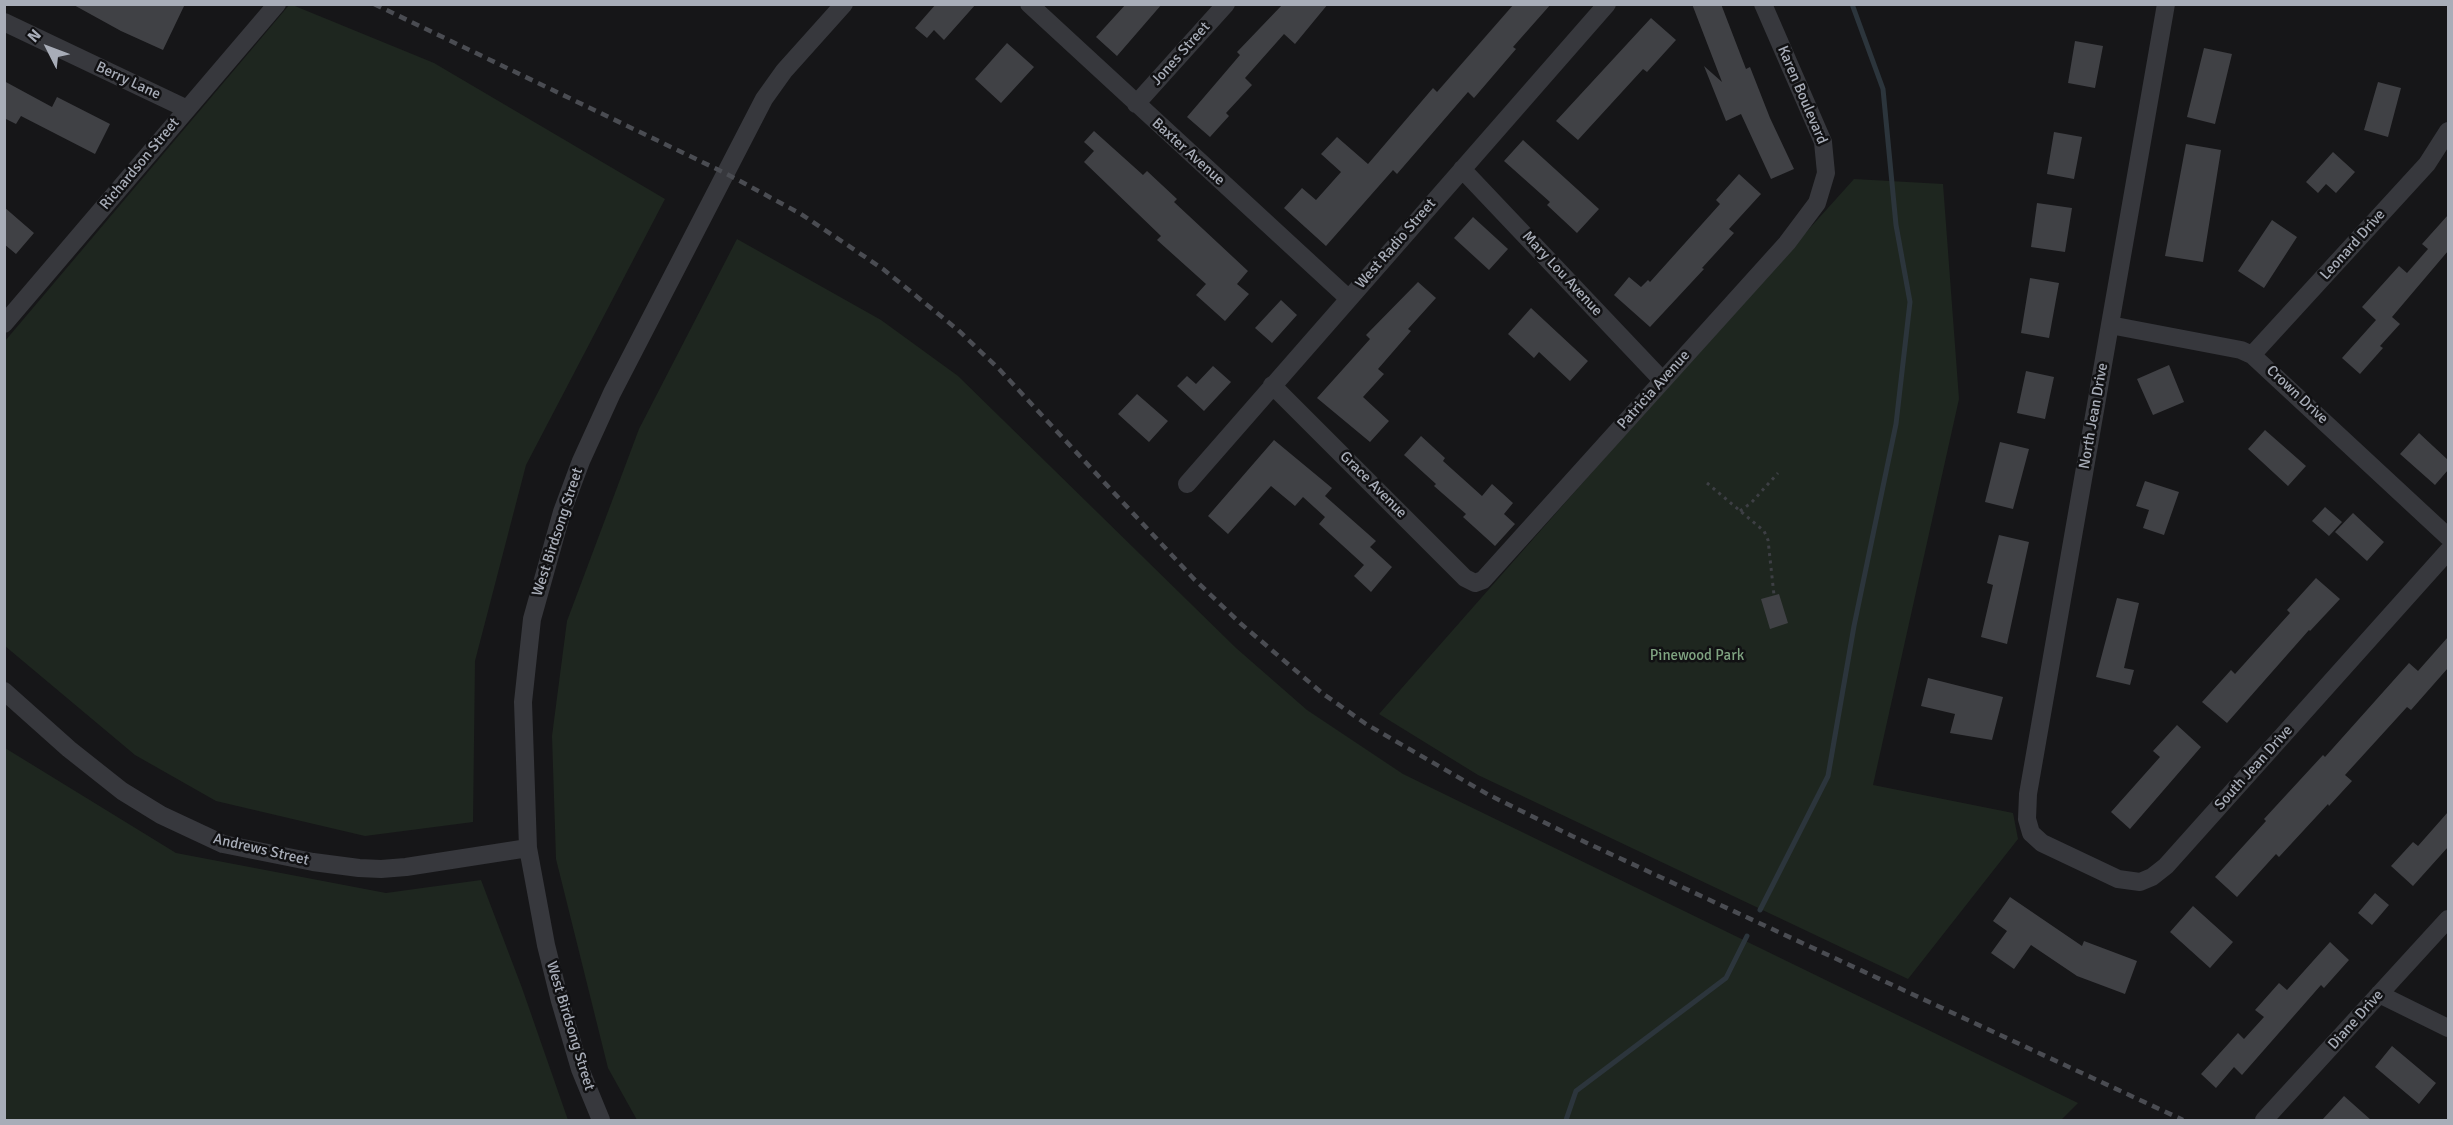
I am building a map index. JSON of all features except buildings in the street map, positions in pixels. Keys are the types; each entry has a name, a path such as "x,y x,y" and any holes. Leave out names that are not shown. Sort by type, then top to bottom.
{"street":[{"name":"Richardson Street","path":"4,324 277,4"},
{"name":"West Birdsong Street","path":"601,1120 580,1069 560,1001 546,945 528,848 523,731 528,646 532,619 545,565 571,486 612,393 764,99 784,71 844,4"},
{"name":"Baxter Avenue","path":"1029,4 1348,298"},
{"name":"Jones Street","path":"1136,104 1226,4"},
{"name":"West Radio Street","path":"1187,484 1607,4"},
{"name":"Karen Boulevard","path":"1763,4 1823,142 1826,168 1822,189"},
{"name":"North Jean Drive","path":"2028,827 2028,794 2166,4"},
{"name":"Berry Lane","path":"4,22 187,109"},
{"name":"Leonard Drive","path":"2253,355 2427,164 2448,131"},
{"name":"Mary Lou Avenue","path":"1462,169 1662,380"},
{"name":"Patricia Avenue","path":"1475,583 1486,577 1787,243 1813,210 1822,189"},
{"name":"Crown Drive","path":"2110,325 2241,350 2253,355 2448,537"},
{"name":"Grace Avenue","path":"1272,385 1465,578 1475,583"},
{"name":"South Jean Drive","path":"2028,827 2042,843 2118,879 2140,882 2152,877 2166,866 2448,551"},
{"name":"Andrews Street","path":"4,691 122,791 161,815 223,844 313,862 381,869 528,848"},
{"name":"Diane Drive","path":"2264,1120 2448,919"},
{"path":"2379,994 2448,1028"}],"path":[{"path":"1740,511 1751,503 1778,473"},
{"path":"1707,483 1761,527 1767,535 1774,595"}],"green space":[{"path":"290,4 434,63 665,199 526,465 475,661 473,822 365,836 216,801 135,755 5,646 5,341"},
{"name":"Pinewood Park","path":"1854,179 1943,184 1959,399 1873,785 2013,813 2018,839 1908,979 1478,775 1379,714 1674,379"},
{"path":"737,239 881,320 958,376 1236,648 1307,710 1403,774 2078,1103 2061,1120 637,1120 608,1068 556,859 552,736 567,621 639,429"},
{"path":"5,748 176,853 386,893 481,880 568,1120 5,1120"}],"waterway":[{"path":"1760,910 1828,776 1854,626 1896,424 1910,302 1896,225 1883,89 1852,4"},
{"path":"1566,1120 1576,1091 1726,978 1747,936"}],"railway":[{"path":"374,4 725,173 801,214 883,269 958,330 999,369 1194,579 1240,623 1322,693 1366,724 1489,795 1572,836 2183,1120"}]}
